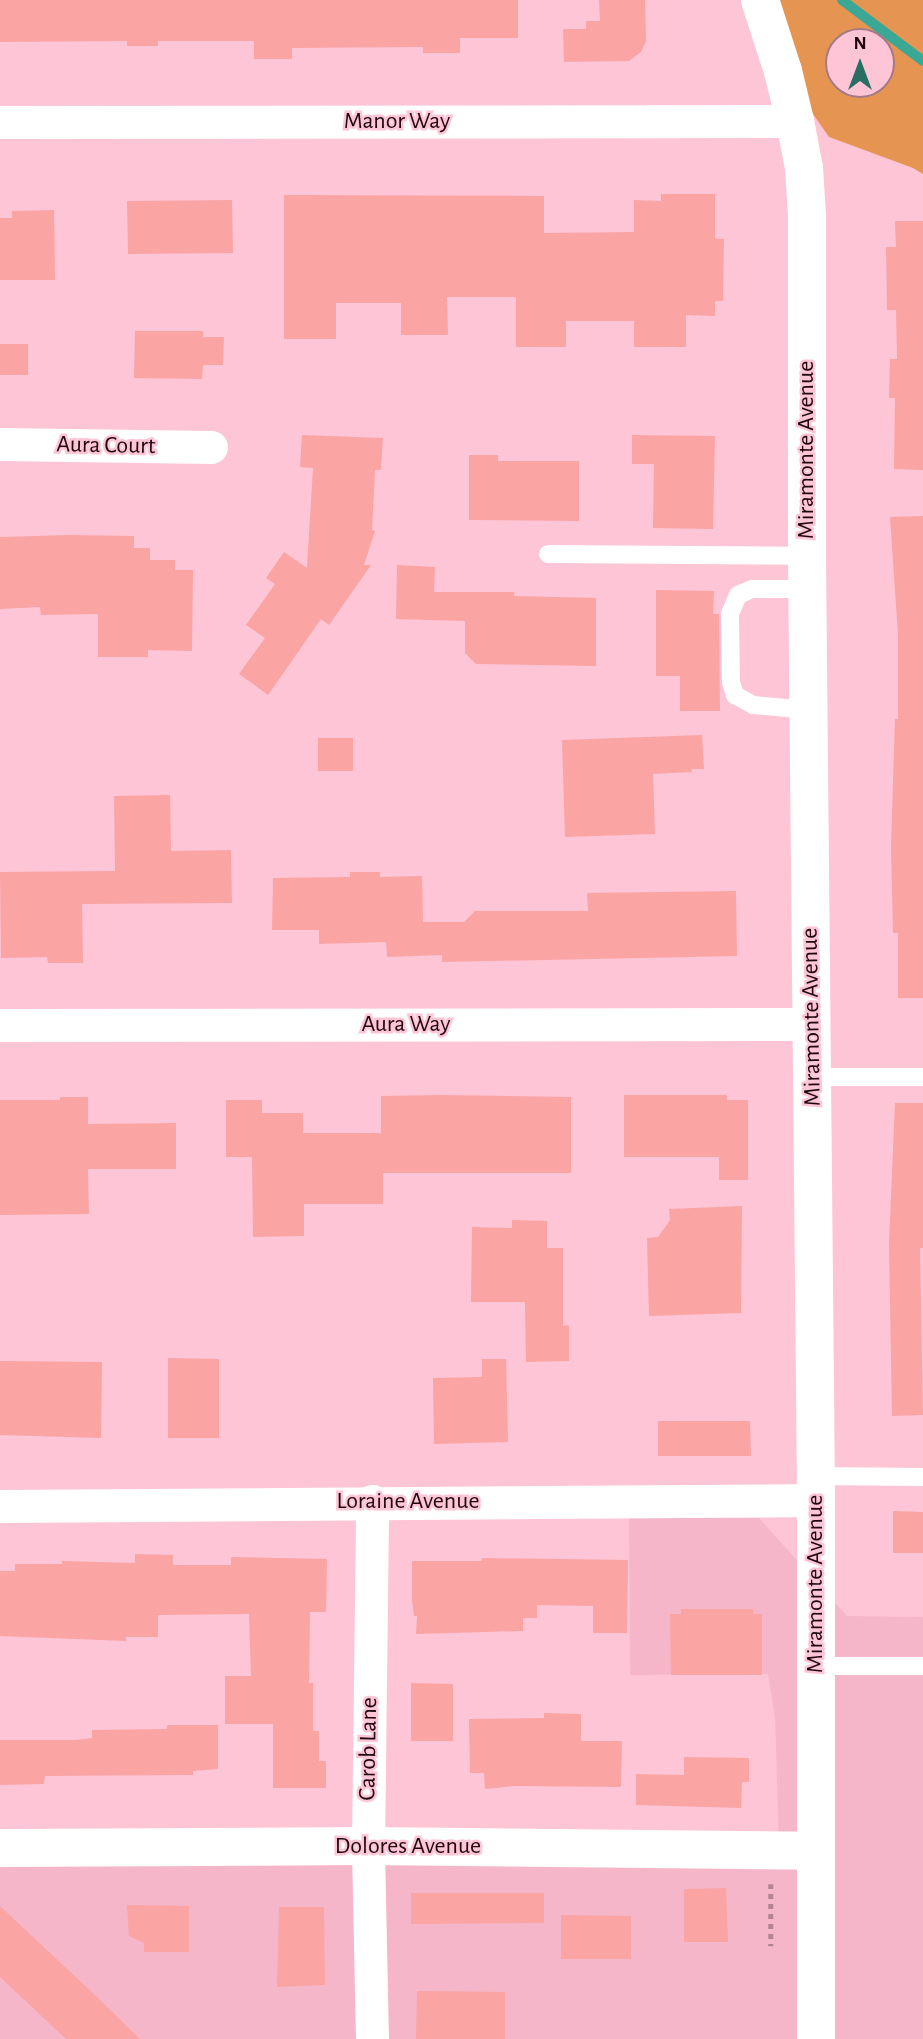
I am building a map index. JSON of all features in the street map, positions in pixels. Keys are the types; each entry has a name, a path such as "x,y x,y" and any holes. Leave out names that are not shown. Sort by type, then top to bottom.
{"street":[{"name":"Miramonte Avenue","path":"760,0 783,71 795,121 804,168 807,216 807,573 816,1488 816,2039"},
{"name":"Manor Way","path":"0,122 795,121"},
{"name":"Aura Court","path":"0,444 211,447"},
{"name":"Aura Way","path":"0,1025 812,1024"},
{"name":"Loraine Avenue","path":"0,1506 372,1502 816,1488"},
{"name":"Carob Lane","path":"372,1502 368,1846 372,2039"},
{"name":"Dolores Avenue","path":"0,1848 368,1846 817,1851"}],"lane":[{"path":"548,554 807,573"},
{"path":"807,573 738,595 730,614 731,682 735,695 753,705 808,710"},
{"path":"813,1077 923,1077"},
{"path":"816,1488 923,1477"},
{"path":"816,1666 923,1666"}],"path":[{"path":"771,1882 771,1946"}],"shaded area":[{"path":"759,0 923,0 923,174 829,137 783,71"},
{"path":"629,1515 759,1518 847,1616 923,1617 923,2039 0,2039 0,1837 779,1844 775,1718 768,1674 630,1675"}],"building":[{"path":"0,0 518,0 518,38 460,38 460,53 423,53 423,47 292,48 292,59 254,59 254,41 158,41 158,46 127,46 127,41 0,42"},
{"path":"599,0 645,0 646,41 641,52 629,61 564,62 563,29 586,29 586,21 600,21"},
{"path":"661,194 715,194 715,239 724,239 723,301 715,301 715,316 686,315 686,347 634,347 634,321 566,321 566,347 516,347 516,297 447,297 448,335 401,335 401,303 336,303 336,339 284,339 284,195 544,196 544,233 634,232 634,200 661,201"},
{"path":"232,200 233,253 128,254 127,201"},
{"path":"54,210 55,280 0,280 0,218 12,218 12,211"},
{"path":"895,221 923,221 923,470 894,469 895,398 889,398 890,359 897,359 896,310 887,310 886,247 896,247"},
{"path":"135,331 203,331 203,337 224,337 223,365 203,365 202,379 134,378"},
{"path":"0,344 28,344 28,375 0,375"},
{"path":"302,435 383,438 381,470 375,470 372,530 375,531 364,565 371,565 329,625 321,619 268,695 239,674 265,638 246,625 275,584 266,578 284,552 307,568 313,468 300,467"},
{"path":"632,435 715,436 713,529 653,528 654,464 632,464"},
{"path":"469,455 498,455 498,461 579,461 579,521 469,520"},
{"path":"923,516 923,998 898,998 898,933 893,933 891,847 895,719 898,719 898,635 890,517"},
{"path":"134,536 134,548 150,548 150,560 175,560 175,570 193,570 192,651 148,650 148,657 98,657 98,614 41,615 40,607 0,609 0,537"},
{"path":"397,565 435,567 434,592 514,592 514,596 596,598 596,666 476,664 465,653 465,621 396,619"},
{"path":"656,590 714,591 713,614 719,614 720,711 680,711 680,676 656,676"},
{"path":"702,735 704,769 653,774 655,834 565,837 562,740"},
{"path":"318,738 353,738 353,771 318,771"},
{"path":"170,795 171,851 231,850 232,903 82,904 83,963 48,963 47,957 1,958 0,872 115,871 114,796"},
{"path":"350,872 380,872 380,877 422,876 423,922 464,922 475,911 588,911 587,893 736,891 737,956 442,962 442,955 387,957 386,942 319,944 319,930 272,930 273,878 350,877"},
{"path":"624,1095 727,1095 727,1100 748,1100 748,1180 719,1180 719,1157 624,1157"},
{"path":"381,1096 571,1097 571,1173 383,1173 383,1204 304,1204 304,1236 253,1237 252,1157 226,1157 226,1100 262,1100 262,1113 303,1113 303,1133 381,1133"},
{"path":"60,1097 88,1097 88,1124 176,1123 176,1169 88,1169 89,1214 0,1215 0,1100 60,1100"},
{"path":"895,1103 923,1103 923,1248 920,1248 923,1415 892,1416 889,1244"},
{"path":"742,1206 741,1313 649,1316 647,1238 658,1237 670,1220 669,1209"},
{"path":"512,1220 547,1221 547,1248 563,1248 563,1326 569,1325 569,1361 526,1362 525,1302 471,1302 472,1227 512,1228"},
{"path":"168,1358 219,1359 219,1438 168,1438"},
{"path":"482,1359 506,1359 508,1442 434,1444 433,1378 482,1377"},
{"path":"0,1361 102,1362 101,1438 0,1435"},
{"path":"658,1421 750,1421 751,1456 658,1456"},
{"path":"893,1511 923,1512 923,1553 893,1553"},
{"path":"135,1554 173,1555 173,1565 231,1565 231,1557 327,1559 326,1612 310,1612 309,1683 313,1683 313,1731 319,1731 319,1761 326,1761 326,1788 273,1788 273,1724 225,1724 225,1676 251,1676 249,1614 158,1615 158,1637 126,1637 126,1641 0,1636 0,1571 15,1571 15,1564 62,1564 62,1561 135,1563"},
{"path":"482,1558 628,1560 627,1633 593,1633 593,1606 537,1605 537,1618 523,1618 523,1631 416,1634 417,1616 414,1616 412,1600 412,1561 482,1561"},
{"path":"681,1609 753,1609 753,1614 762,1614 762,1675 671,1675 670,1614 681,1614"},
{"path":"411,1683 453,1684 453,1741 411,1741"},
{"path":"544,1713 581,1714 581,1741 622,1741 621,1787 515,1786 485,1789 484,1773 470,1773 469,1719 544,1718"},
{"path":"167,1725 218,1725 218,1769 193,1771 193,1775 45,1776 44,1784 0,1785 0,1740 76,1740 92,1738 92,1730 167,1729"},
{"path":"684,1757 749,1758 749,1782 742,1782 741,1808 636,1805 636,1774 684,1775"},
{"path":"726,1888 728,1942 684,1942 684,1889"},
{"path":"411,1893 544,1893 544,1923 411,1924"},
{"path":"127,1905 189,1906 189,1952 144,1952 144,1943 129,1936"},
{"path":"0,1906 140,2039 66,2039 0,1977"},
{"path":"279,1907 324,1907 325,1985 277,1987"},
{"path":"561,1915 631,1916 631,1959 561,1959"},
{"path":"417,1991 505,1992 505,2039 416,2039"}],"waterway":[{"path":"842,0 923,61"}]}
